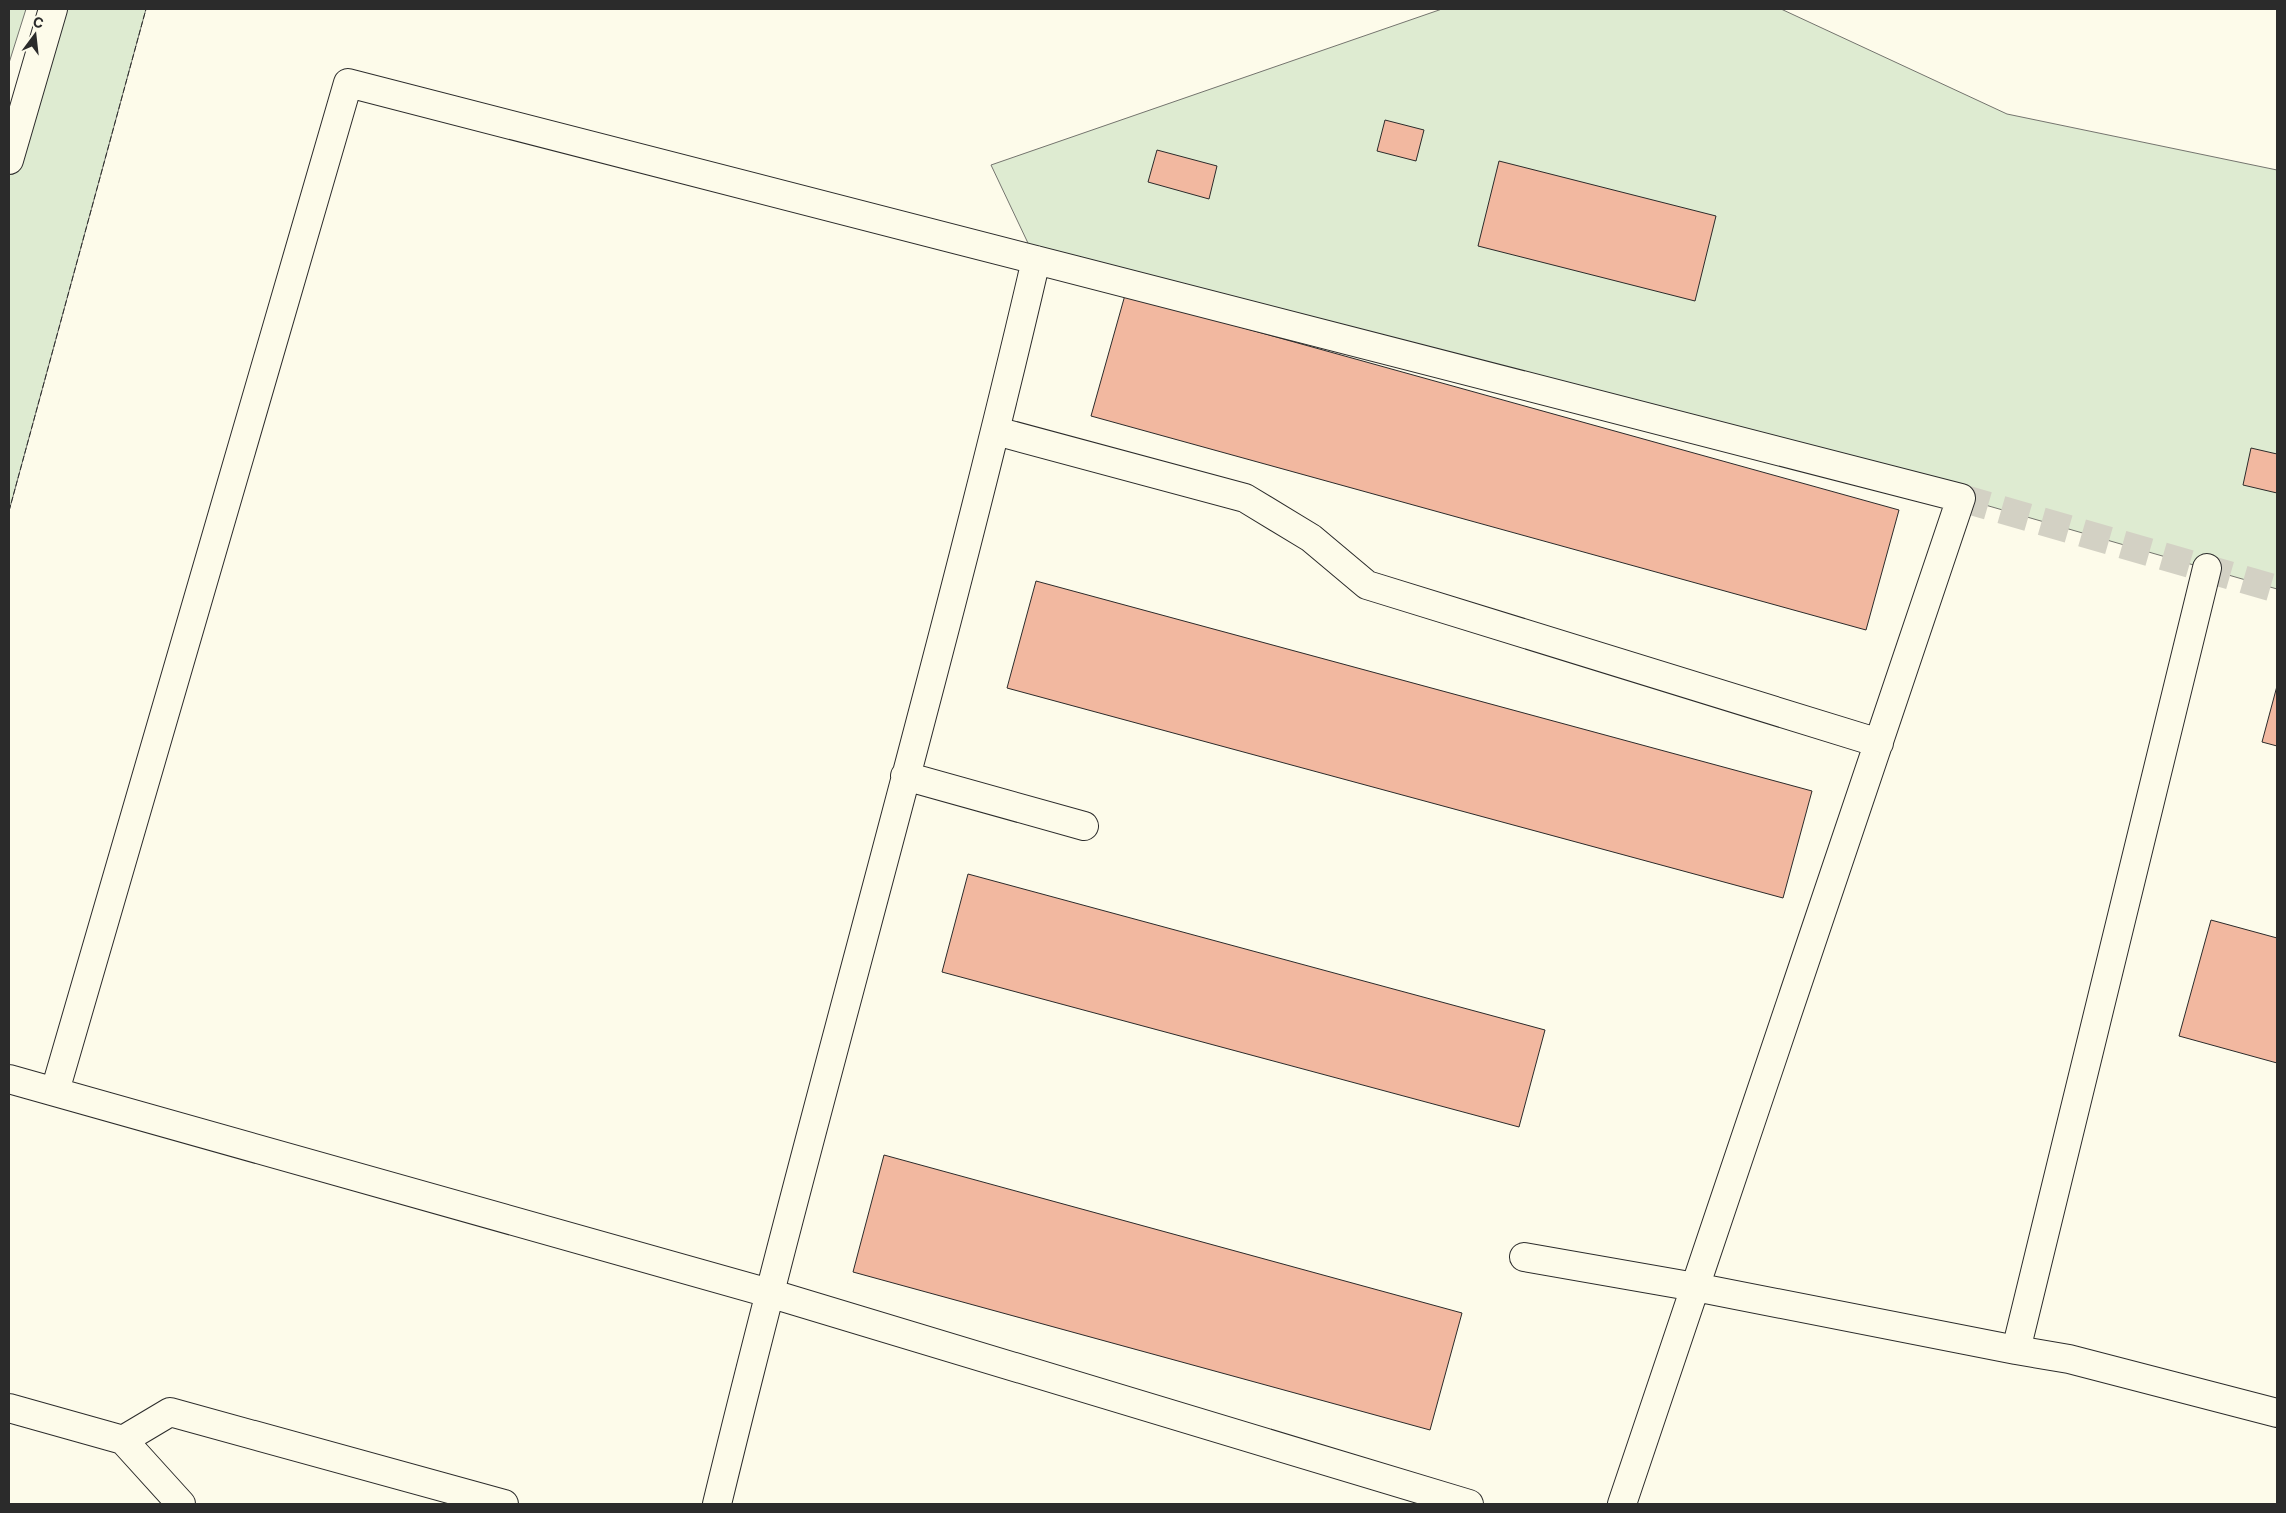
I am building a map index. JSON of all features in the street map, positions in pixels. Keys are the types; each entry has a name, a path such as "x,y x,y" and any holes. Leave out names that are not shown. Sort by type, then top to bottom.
{"street":[{"path":"9,160 53,9"},
{"path":"55,1091 348,83 1961,498 1622,1504"},
{"path":"717,1504 769,1293 996,431 1036,260"},
{"path":"996,431 1245,498 1311,538 1367,584 1879,743"},
{"path":"2016,1350 2207,568"},
{"path":"905,776 1084,826"},
{"path":"9,1079 769,1293 1468,1504"},
{"path":"1524,1258 1695,1287 2069,1359 2277,1413"},
{"path":"9,1408 123,1440 181,1504"},
{"path":"123,1440 170,1412 504,1504"}],"green space":[{"path":"9,9 26,9 9,63"},
{"path":"53,9 146,9 9,511 9,160"},
{"path":"1442,9 1781,9 2007,114 2277,170 2277,589 1961,498 1036,260 991,165"}],"building":[{"path":"1385,120 1424,130 1416,161 1377,151"},
{"path":"1157,150 1217,166 1209,199 1148,182"},
{"path":"1499,161 1716,216 1695,301 1478,246"},
{"path":"1125,295 1899,510 1866,630 1091,416"},
{"path":"2251,448 2277,454 2277,493 2243,485"},
{"path":"1036,581 1812,791 1783,898 1007,688"},
{"path":"2277,686 2277,746 2262,742"},
{"path":"968,874 1545,1030 1519,1127 942,972"},
{"path":"2211,920 2277,938 2277,1063 2179,1036"},
{"path":"884,1155 1462,1313 1430,1430 853,1272"}],"tunnel":[{"path":"1961,498 2277,589"}],"fence":[{"path":"9,511 146,9"}]}
